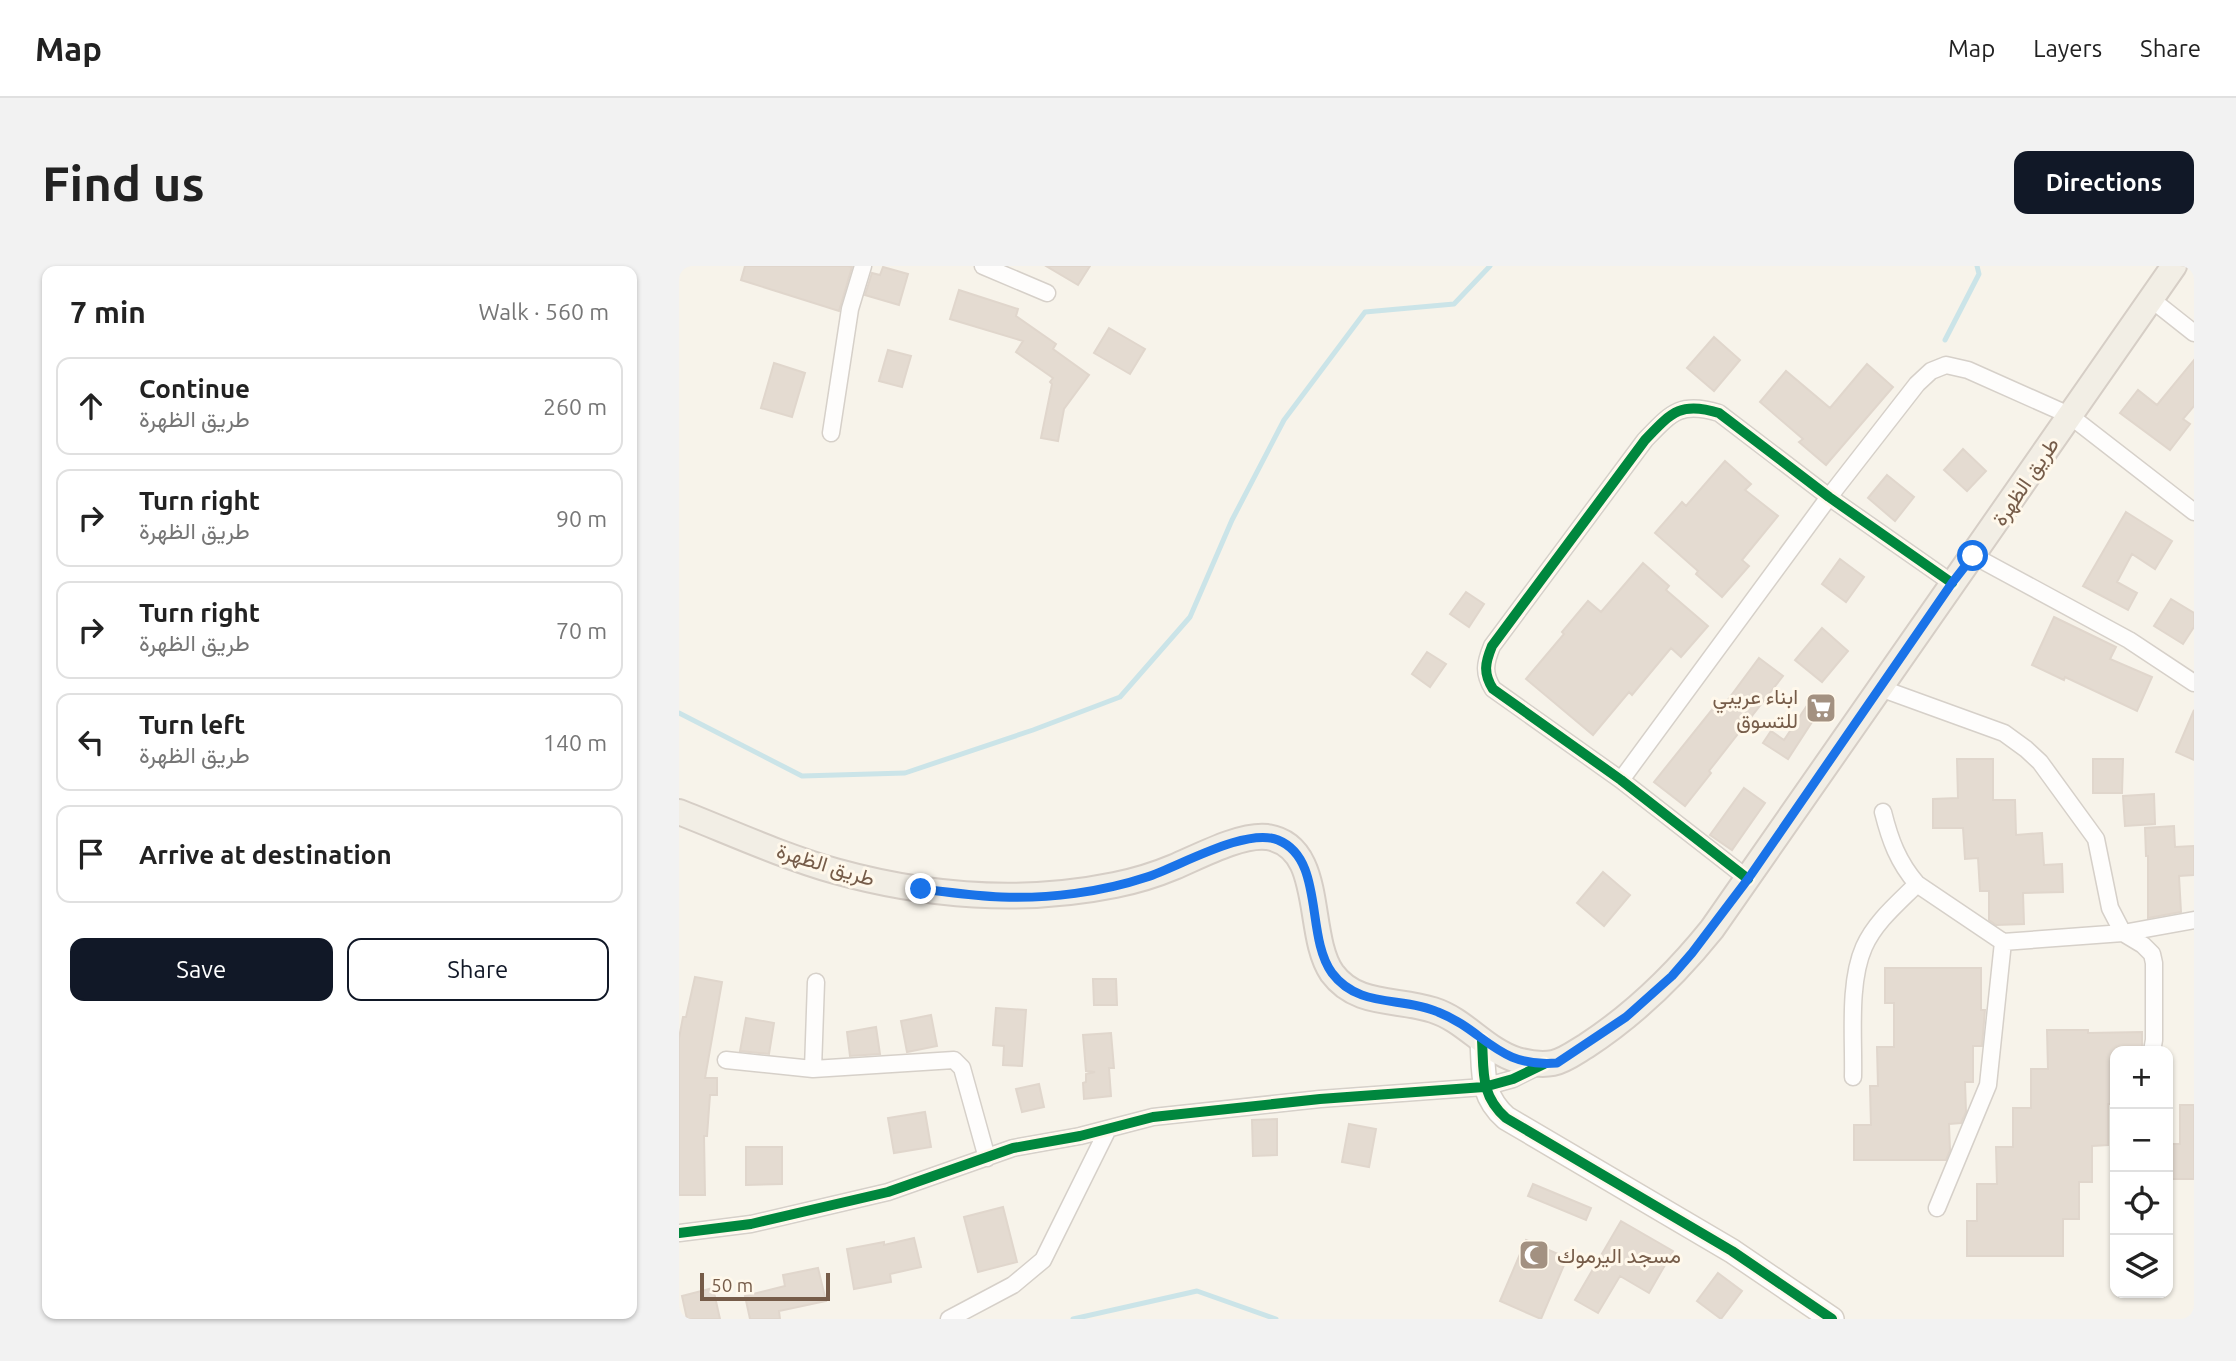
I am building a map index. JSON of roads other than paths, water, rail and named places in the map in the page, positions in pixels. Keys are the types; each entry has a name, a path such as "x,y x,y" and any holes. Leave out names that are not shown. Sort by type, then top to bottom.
{"main road":[{"name":"طريق الظهرة","path":"679,812 835,871 921,889 1001,897 1062,894 1118,885 1252,838 1270,838 1295,852 1305,869 1321,950 1325,961 1339,980 1361,996 1438,1011 1468,1028 1504,1055 1544,1064 1557,1063 1626,1017 1650,997 1692,953 1748,879 2174,266"}],"street":[{"path":"831,433 850,309 863,266"},
{"path":"983,266 1047,293"},
{"path":"2151,299 2194,333"},
{"path":"1621,780 1829,497 1917,384 1931,372 1946,365 1968,370 2069,415 2194,512"},
{"path":"1748,879 1621,780 1493,689 1485,677 1486,661 1492,646 1645,440 1667,417 1683,408 1700,407 1719,413 1829,497 1952,583"},
{"path":"1973,556 2129,640 2194,683"},
{"path":"1880,688 2004,733 2040,762 2096,839 2110,908 2123,933 2152,954 2153,1046"},
{"path":"1883,812 1891,844 1905,871 1917,884 2003,942 2123,933 2194,920"},
{"path":"1853,1077 1856,984 1861,955 1885,916 1917,884"},
{"path":"1937,1208 1988,1085 2003,942"},
{"path":"813,1069 816,982"},
{"path":"1482,1040 1484,1087 1496,1110 1506,1118 1733,1251 1832,1319"},
{"path":"726,1060 813,1069 954,1060 962,1068 987,1158"},
{"path":"679,1233 751,1224 888,1192 1013,1148 1080,1136 1153,1116 1484,1087 1513,1079 1544,1064"},
{"path":"949,1319 1013,1285 1043,1260 1108,1129"}],"waterway":[{"path":"679,713 802,776 905,773 1033,730 1120,697 1190,617 1232,520 1284,420 1365,312 1454,304 1490,266"},
{"path":"1945,340 1979,274 1977,266"},
{"path":"1073,1319 1197,1291 1276,1319"}],"place":[{"name":"ابناء عريبي للتسوق","path":"1821,708"},
{"name":"مسجد اليرموك","path":"1534,1255"}]}
